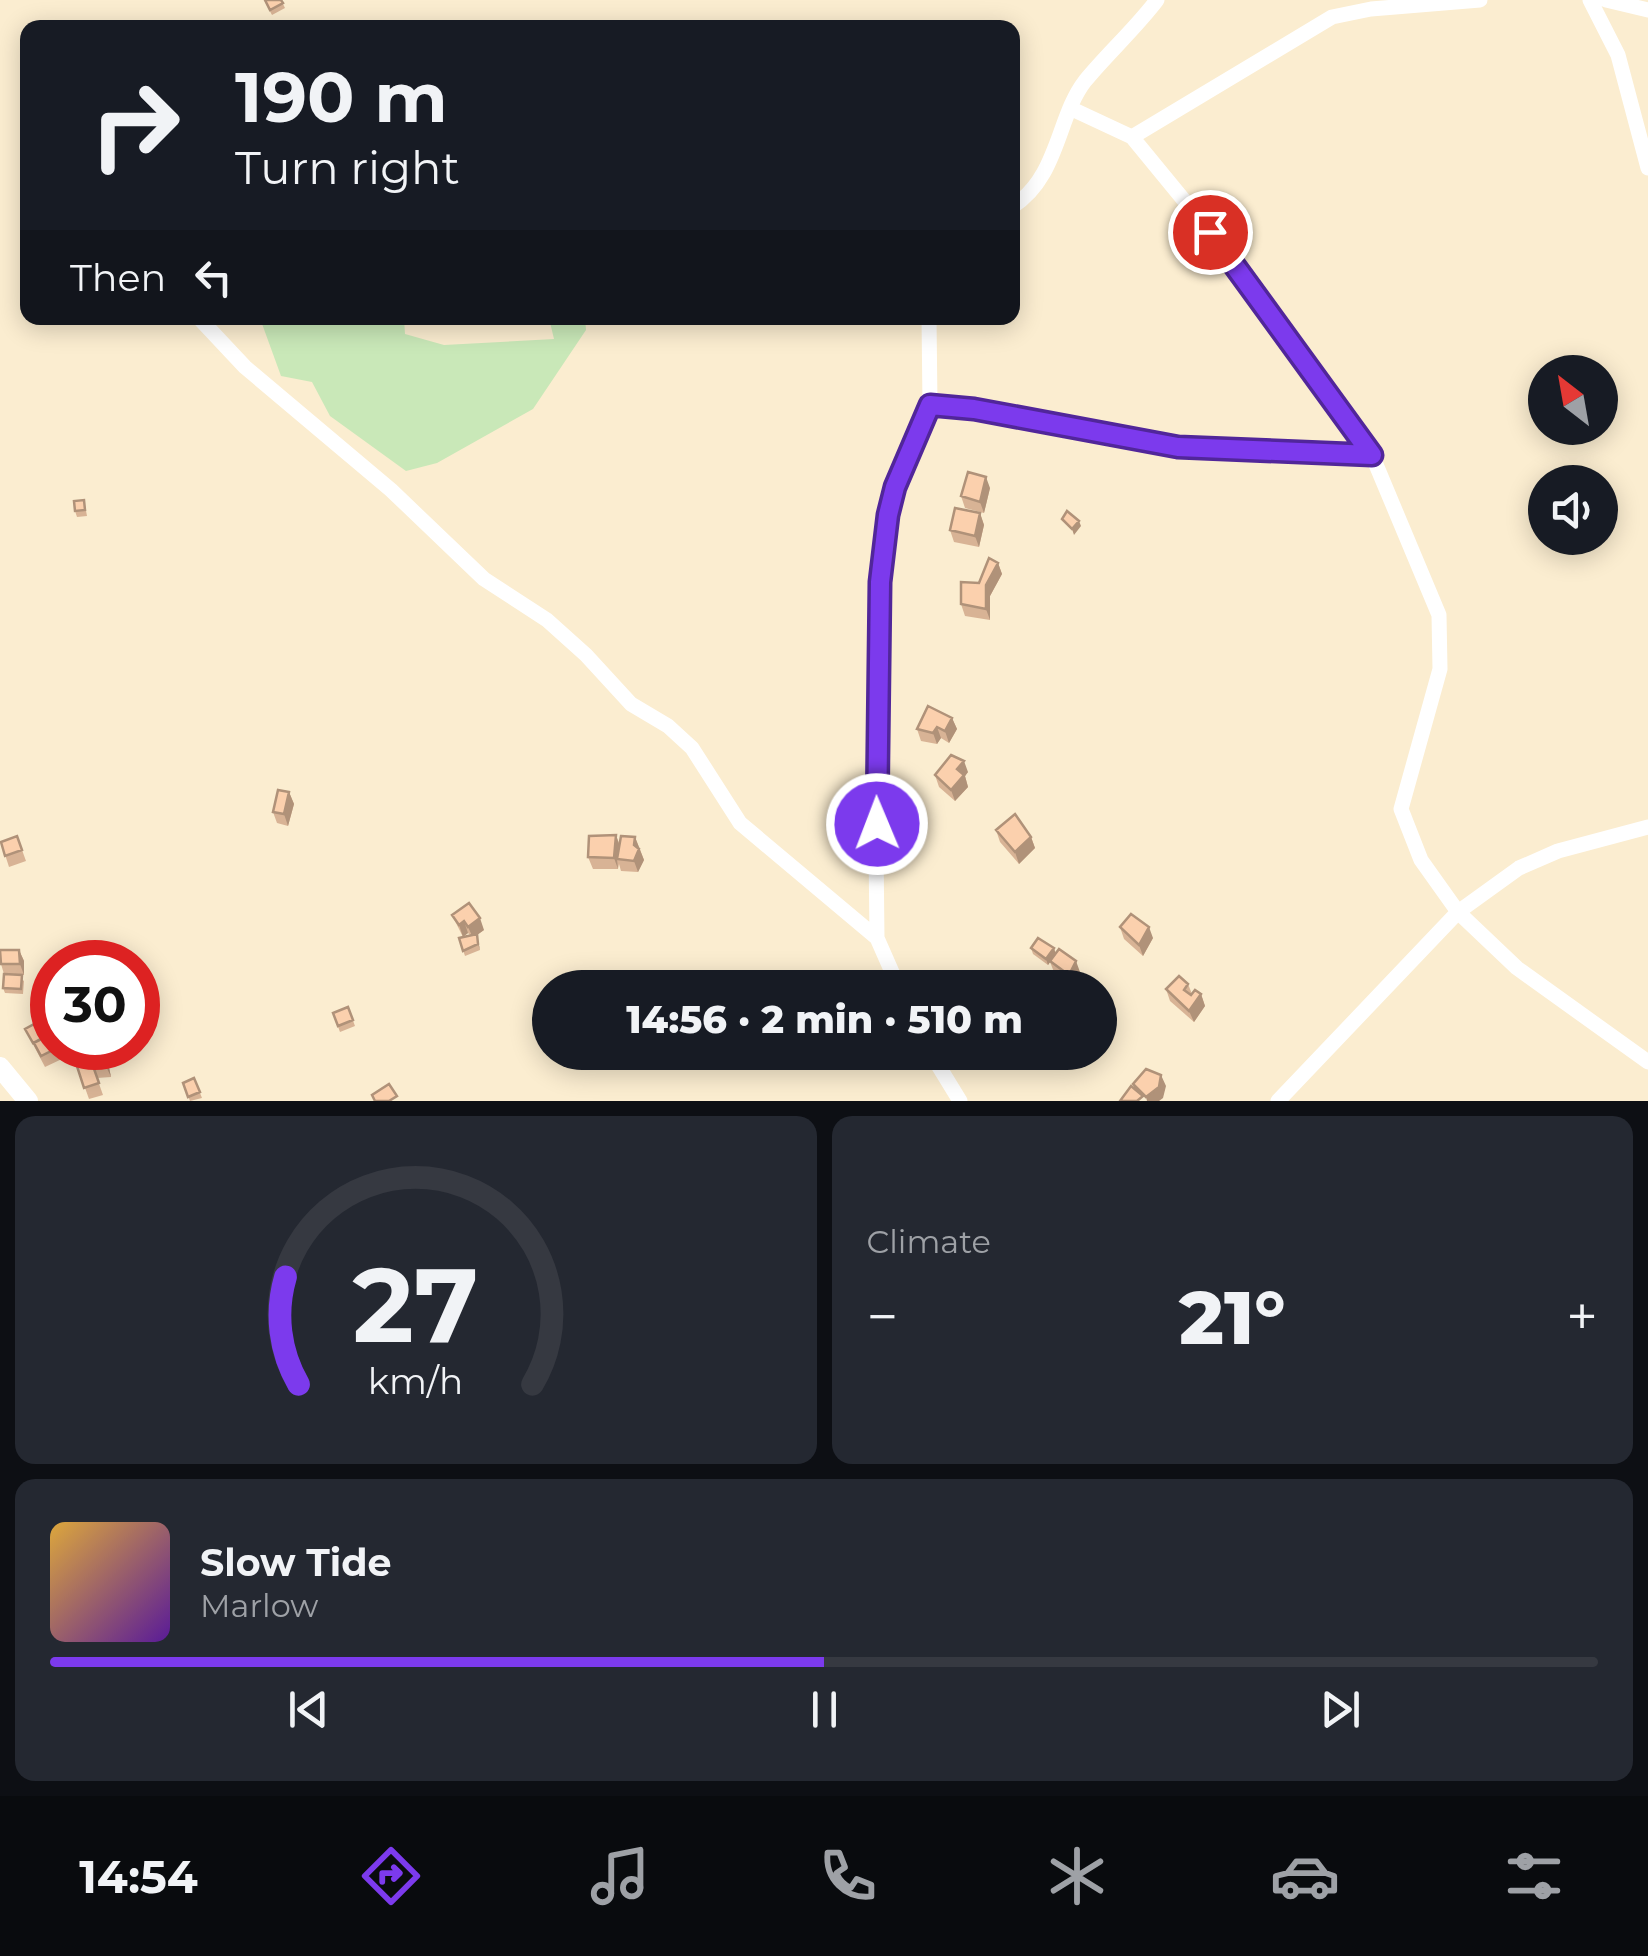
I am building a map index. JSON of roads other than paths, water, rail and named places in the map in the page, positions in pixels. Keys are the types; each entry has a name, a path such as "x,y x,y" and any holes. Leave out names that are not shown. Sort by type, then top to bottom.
{"main road":[{"path":"0,1066 28,1101"}],"street":[{"path":"1020,199 1038,182 1058,146 1083,84 1157,0"},
{"path":"1132,137 1332,17 1372,9 1480,0"},
{"path":"1590,0 1618,56 1648,168"},
{"path":"1606,0 1648,10"},
{"path":"1072,108 1132,137 1210,232 1372,455 1439,615 1440,669 1401,809 1421,860 1458,912 1516,968 1648,1062"},
{"path":"206,325 245,367 391,490 484,580 548,620 631,704 668,726 692,748 740,824 877,938"},
{"path":"892,970 877,938 880,582 895,487 930,405 929,325"},
{"path":"930,405 974,409 1178,447 1372,455"},
{"path":"1278,1101 1458,912 1519,868 1558,851 1648,827"},
{"path":"941,1070 960,1101"}]}
